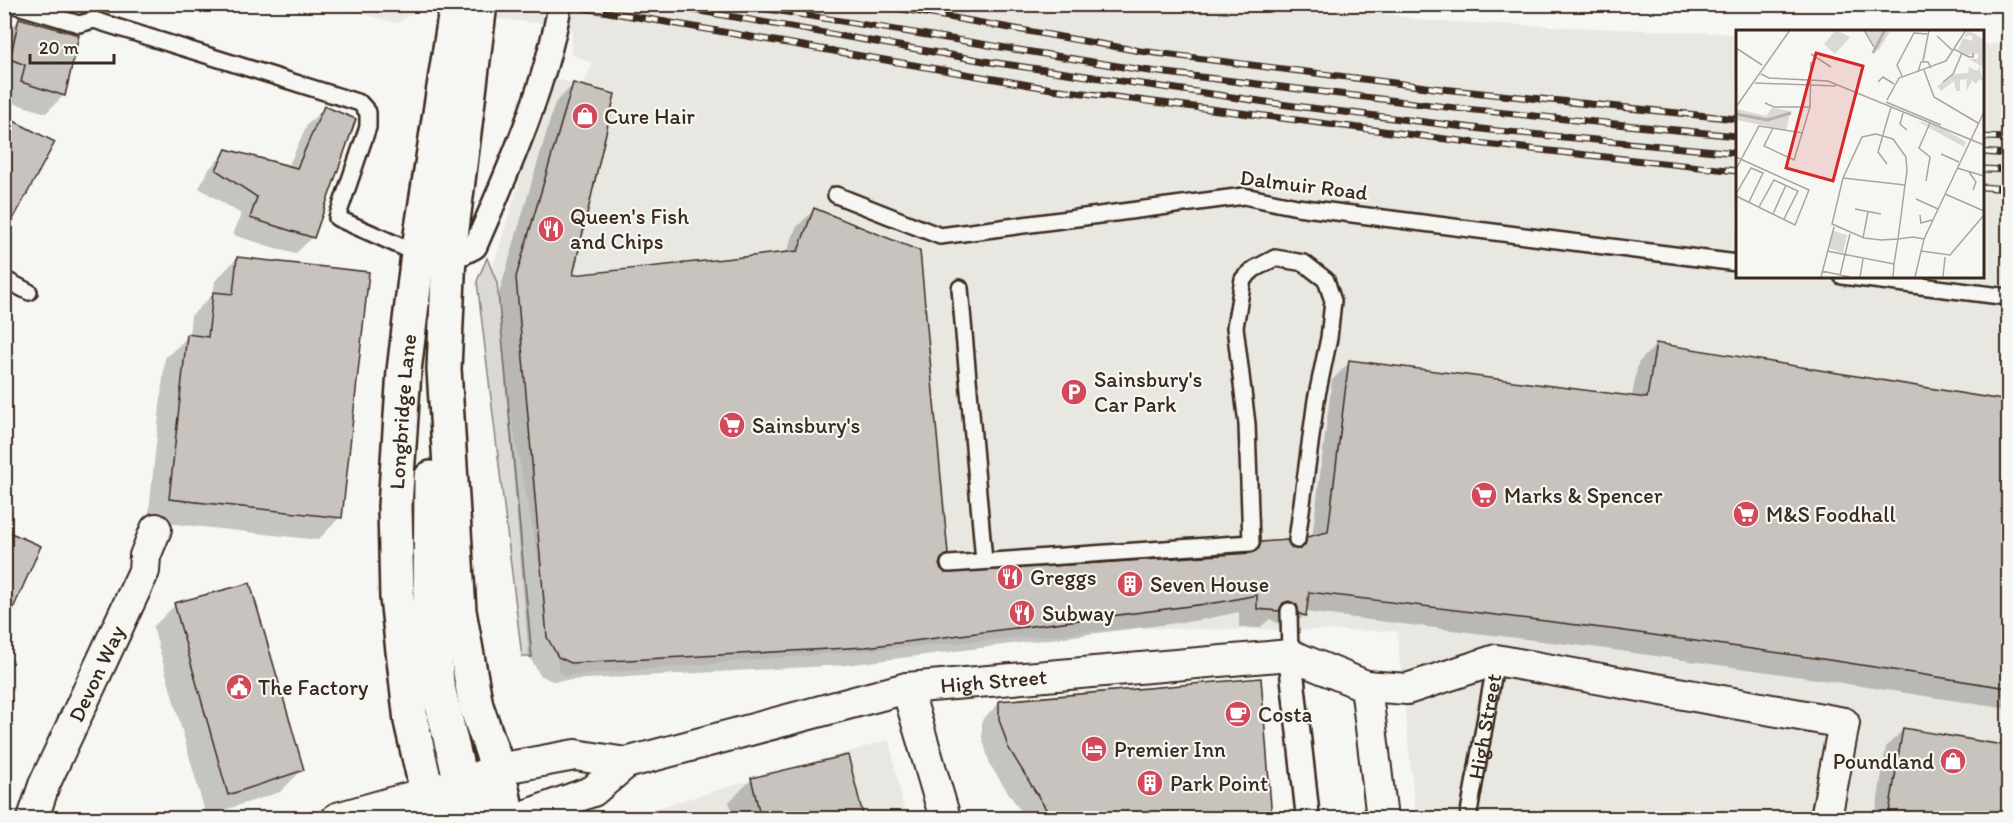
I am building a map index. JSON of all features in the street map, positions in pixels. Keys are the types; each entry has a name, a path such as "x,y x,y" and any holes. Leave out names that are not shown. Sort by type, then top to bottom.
{"street":[{"name":"Longbridge Lane","path":"430,805 411,721 397,598 395,506 404,371 434,254 468,9"},
{"path":"434,254 463,254 475,247 533,108 558,15"},
{"name":"Longbridge Lane","path":"434,254 447,291 444,369 459,611 476,705 498,769 508,819"},
{"name":"Longbridge Lane","path":"447,291 431,370 430,606 437,683 461,783"},
{"name":"Devon Way","path":"33,819 44,785 144,571 145,556 156,529"},
{"path":"1290,654 1308,819"},
{"name":"High Street","path":"430,805 461,783 498,769 575,755 626,763 908,688 1290,654 1366,686 1407,689 1496,660"},
{"path":"1496,660 1844,723 1826,819"},
{"path":"1366,686 1382,819"},
{"path":"908,688 945,819"},
{"name":"High Street","path":"519,819 593,791 626,763"},
{"path":"475,819 498,769"},
{"path":"447,819 461,783"},
{"path":"337,819 430,805"}],"lane":[{"path":"11,4 79,24 94,20 360,103 368,112 368,127 337,218 434,254"},
{"name":"Dalmuir Road","path":"836,195 940,236 1244,196 1297,207 1736,263"},
{"path":"949,564 1251,543 1247,424 1235,327 1244,279 1254,269 1275,258 1304,263 1326,280 1333,301 1297,540"},
{"path":"1858,278 2008,297"},
{"path":"4,279 29,292"},
{"path":"960,288 984,561"},
{"path":"1289,611 1290,654"},
{"name":"High Street","path":"1468,819 1496,660"}],"shaded area":[{"path":"1333,4 1426,21 1736,34 1736,278 1983,278 1983,44 2008,45 2008,818 1416,818 1397,631 1134,628 567,676 559,672 487,286 552,78 582,85 593,64 570,53 573,29 498,19 501,5"},
{"path":"330,5 425,5 397,23"},
{"path":"487,258 497,283 532,657 522,657 477,281"},
{"path":"889,740 906,818 623,818"}],"building":[{"path":"19,18 79,35 65,96 21,82 25,65 10,59"},
{"path":"573,83 615,94 573,275 798,251 814,208 920,251 948,554 941,559 939,565 945,573 1252,553 1259,548 1261,542 1287,540 1292,548 1300,549 1305,545 1307,537 1328,532 1349,360 1647,398 1656,343 2008,401 2008,688 1618,630 1309,592 1306,616 1299,614 1297,605 1289,601 1283,603 1279,611 1257,609 1257,595 1221,602 866,647 571,663 558,657 547,637 516,277"},
{"path":"324,106 356,119 314,238 250,218 257,197 216,170 226,149 297,168"},
{"path":"4,116 55,142 4,236"},
{"path":"237,257 369,272 342,518 169,499 187,334 208,337 213,292 233,294"},
{"path":"4,530 41,546 4,629"},
{"name":"The Factory","path":"250,583 304,770 228,795 174,603"},
{"name":"Park Point","path":"1261,678 1272,819 1052,819 1008,747 999,719 999,701"},
{"path":"1903,728 2008,746 2008,819 1888,819"},
{"path":"848,755 864,819 761,819 751,778"}],"railway":[{"path":"562,4 1052,89 1485,144 1736,171"},
{"path":"660,4 990,62 1287,105 1498,131 1736,153"},
{"path":"737,4 1142,70 1455,108 1736,136"},
{"path":"875,4 1140,51 1442,89 1736,119"},
{"path":"1983,137 2008,138"},
{"path":"1983,152 2008,154"},
{"path":"1983,169 2008,170"},
{"path":"1983,187 2008,189"}],"place":[{"name":"Cure Hair","path":"585,116"},
{"name":"Queen's Fish and Chips","path":"551,229"},
{"name":"Sainsbury's Car Park","path":"1074,392"},
{"name":"Sainsbury's","path":"732,425"},
{"name":"Marks & Spencer","path":"1484,495"},
{"name":"M&S Foodhall","path":"1746,514"},
{"name":"Greggs","path":"1010,577"},
{"name":"Seven House","path":"1130,584"},
{"name":"Subway","path":"1022,613"},
{"name":"The Factory","path":"239,687"},
{"name":"Costa","path":"1238,714"},
{"name":"Premier Inn","path":"1094,749"},
{"name":"Poundland","path":"1953,761"},
{"name":"Park Point","path":"1150,783"}]}
